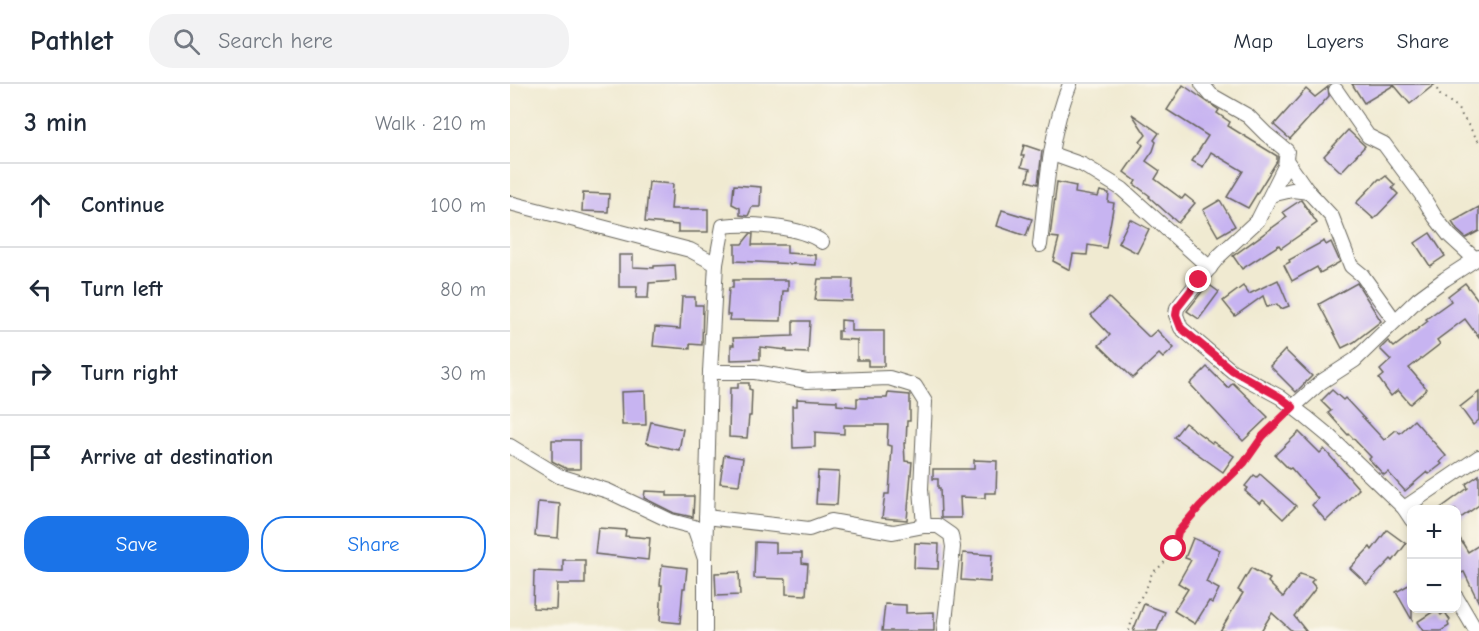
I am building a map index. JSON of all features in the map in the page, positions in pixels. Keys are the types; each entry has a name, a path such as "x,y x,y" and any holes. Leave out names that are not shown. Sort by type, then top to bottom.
{"street":[{"path":"1040,245 1052,154 1061,107 1070,84"},
{"path":"1202,84 1211,95 1248,116 1287,151 1286,160 1258,219 1210,268 1177,308 1176,315 1181,328 1232,370 1280,397 1329,436 1407,513"},
{"path":"1293,407 1321,382 1355,360 1418,299 1477,258 1442,226 1384,144 1368,136 1336,90"},
{"path":"1052,154 1083,165 1122,189 1210,268"},
{"path":"1286,160 1309,192 1332,217 1351,266 1362,274 1390,314"},
{"path":"1271,195 1292,190 1309,192"},
{"path":"510,203 690,250 716,264"},
{"path":"705,631 710,372 716,264 723,226 739,224 789,230 816,237 822,242"},
{"path":"710,372 755,372 807,381 889,378 915,386 925,402 921,489 924,526"},
{"path":"510,446 559,476 608,491 671,521 694,527 705,559"},
{"path":"1419,505 1479,457"},
{"path":"706,518 809,529 831,521 893,532 924,526 938,526 951,535 953,547 944,631"},
{"path":"1461,606 1476,631"}],"path":[{"path":"1434,84 1440,95 1456,106 1479,142"},
{"path":"1128,631 1136,604 1146,589 1152,573 1162,565 1174,549 1178,532 1200,506 1244,463 1263,436 1293,407"},
{"path":"590,631 610,631"}],"building":[{"path":"1352,84 1435,84 1410,104 1394,85 1364,103"},
{"path":"1183,85 1219,110 1217,113 1230,122 1228,126 1277,156 1277,161 1248,208 1227,197 1243,171 1211,152 1203,167 1192,161 1208,136 1167,110"},
{"path":"1328,87 1329,96 1290,139 1274,125 1306,89 1315,97"},
{"path":"1132,114 1159,133 1154,140 1156,142 1153,151 1146,161 1160,171 1155,179 1182,199 1185,195 1195,203 1178,223 1134,184 1136,181 1124,172 1143,145 1140,142 1146,135"},
{"path":"1348,130 1365,146 1341,172 1324,156"},
{"path":"1024,145 1042,151 1038,184 1027,181 1030,169 1021,167"},
{"path":"1386,176 1395,185 1392,188 1398,194 1374,219 1356,203 1379,179"},
{"path":"649,182 673,184 671,209 708,209 708,232 678,232 678,225 645,222"},
{"path":"1057,182 1076,186 1075,193 1098,197 1100,191 1109,193 1108,202 1114,203 1106,248 1088,245 1087,255 1073,254 1070,270 1053,261 1059,238 1050,237"},
{"path":"734,185 761,187 760,207 752,207 748,216 740,215 740,208 732,204"},
{"path":"583,193 609,194 608,212 582,211"},
{"path":"1220,200 1235,226 1218,236 1203,210"},
{"path":"1301,200 1317,223 1281,248 1279,245 1242,269 1233,256 1287,217 1283,212"},
{"path":"1479,207 1479,231 1466,238 1452,222"},
{"path":"1002,210 1032,219 1026,236 997,226"},
{"path":"1130,219 1149,229 1137,253 1118,243"},
{"path":"1430,233 1445,256 1430,266 1415,243"},
{"path":"750,234 753,234 752,245 787,245 787,253 816,255 816,265 735,261 735,244 742,244"},
{"path":"1324,241 1326,245 1331,242 1340,262 1320,273 1317,267 1292,281 1284,265"},
{"path":"619,255 633,255 633,267 654,268 654,266 675,265 676,281 649,283 648,298 636,298 637,287 619,287"},
{"path":"818,279 853,279 852,301 815,300"},
{"path":"733,280 788,280 788,291 783,291 781,321 729,320 730,315 727,315 729,288 733,288"},
{"path":"1278,280 1289,306 1281,309 1277,304 1267,307 1263,296 1235,316 1223,301 1243,286 1249,294"},
{"path":"1357,283 1381,321 1354,342 1342,348 1319,304"},
{"path":"1465,283 1479,301 1479,338 1465,319 1437,340 1440,344 1409,368 1427,389 1410,404 1398,390 1391,396 1379,379 1384,375 1380,370 1391,360 1380,349 1388,341 1394,347 1428,321 1426,319 1451,301 1448,296"},
{"path":"1208,284 1219,292 1199,319 1187,311"},
{"path":"682,297 695,297 695,305 703,305 702,345 690,344 690,349 653,346 655,327 680,329"},
{"path":"1109,298 1149,337 1157,330 1174,348 1163,358 1159,354 1133,378 1099,345 1110,335 1091,315"},
{"path":"841,320 851,321 851,331 884,331 884,366 868,366 868,360 857,360 857,340 838,339"},
{"path":"793,321 810,321 808,353 760,347 760,359 731,360 733,338 793,336"},
{"path":"1285,350 1312,376 1296,392 1270,366"},
{"path":"1207,367 1228,388 1233,383 1268,417 1243,441 1190,384"},
{"path":"738,383 749,383 749,389 752,390 747,438 729,437 730,388 738,388"},
{"path":"1332,390 1343,400 1345,398 1384,440 1396,430 1400,433 1414,420 1446,456 1440,462 1442,464 1429,474 1427,472 1405,491 1388,472 1384,475 1369,459 1371,457 1328,413 1331,411 1321,401"},
{"path":"645,391 646,425 622,425 621,392"},
{"path":"1479,392 1479,420 1473,425 1460,407"},
{"path":"888,393 910,395 910,421 907,421 906,443 904,443 905,461 912,462 907,520 882,518 885,494 889,494 892,446 887,445 888,425 844,425 844,434 815,432 815,447 793,448 792,406 797,406 797,399 837,401 837,405 857,407 857,398 887,398"},
{"path":"651,422 683,429 679,450 646,443"},
{"path":"1185,423 1234,456 1223,472 1174,437"},
{"path":"1299,432 1320,453 1324,449 1359,489 1326,521 1312,505 1318,499 1291,468 1289,469 1275,455"},
{"path":"552,440 580,440 580,469 567,469 552,461"},
{"path":"724,455 743,458 739,485 720,483"},
{"path":"974,460 997,461 996,493 985,493 985,498 960,497 961,518 941,518 940,488 938,488 938,479 933,479 933,469 974,469"},
{"path":"818,471 839,472 837,505 816,504"},
{"path":"1260,474 1296,506 1283,519 1263,500 1260,504 1245,491 1248,488 1245,486 1254,475 1257,477"},
{"path":"1479,475 1479,505 1461,518 1461,505 1445,505 1468,488 1466,484"},
{"path":"645,491 667,492 667,496 694,496 693,517 674,513 644,498"},
{"path":"538,502 560,504 558,538 535,536"},
{"path":"598,528 626,530 625,536 650,538 648,560 595,554"},
{"path":"1387,530 1406,544 1393,561 1391,559 1367,584 1350,568 1370,547 1372,550"},
{"path":"1193,538 1220,550 1206,582 1219,589 1212,603 1209,601 1195,624 1174,611 1188,589 1178,583 1191,560 1185,558"},
{"path":"1461,540 1468,552 1479,545 1479,603 1464,572 1461,573"},
{"path":"755,542 776,543 776,553 802,553 802,563 808,564 806,595 786,594 786,579 754,578"},
{"path":"915,543 939,544 938,569 914,568"},
{"path":"963,553 992,555 990,582 961,580"},
{"path":"563,560 585,560 585,584 557,584 556,609 533,608 534,571 563,572"},
{"path":"662,565 687,568 680,623 660,621"},
{"path":"1251,568 1270,579 1268,582 1283,597 1300,574 1314,579 1311,582 1316,588 1294,616 1306,631 1292,631 1272,613 1261,631 1220,631 1243,593 1238,590"},
{"path":"739,572 740,595 716,596 715,573"},
{"path":"1407,586 1407,611 1396,592"},
{"path":"885,604 906,605 906,613 934,612 934,631 882,631"},
{"path":"1144,604 1165,612 1157,631 1133,631"},
{"path":"1431,613 1441,615 1446,613 1450,620 1449,626 1441,631 1423,631 1417,622"}],"route":[{"path":"1174,549 1178,532 1200,506 1244,463 1263,436 1293,407 1280,397 1232,370 1181,328 1176,315 1177,308 1199,280"}]}
